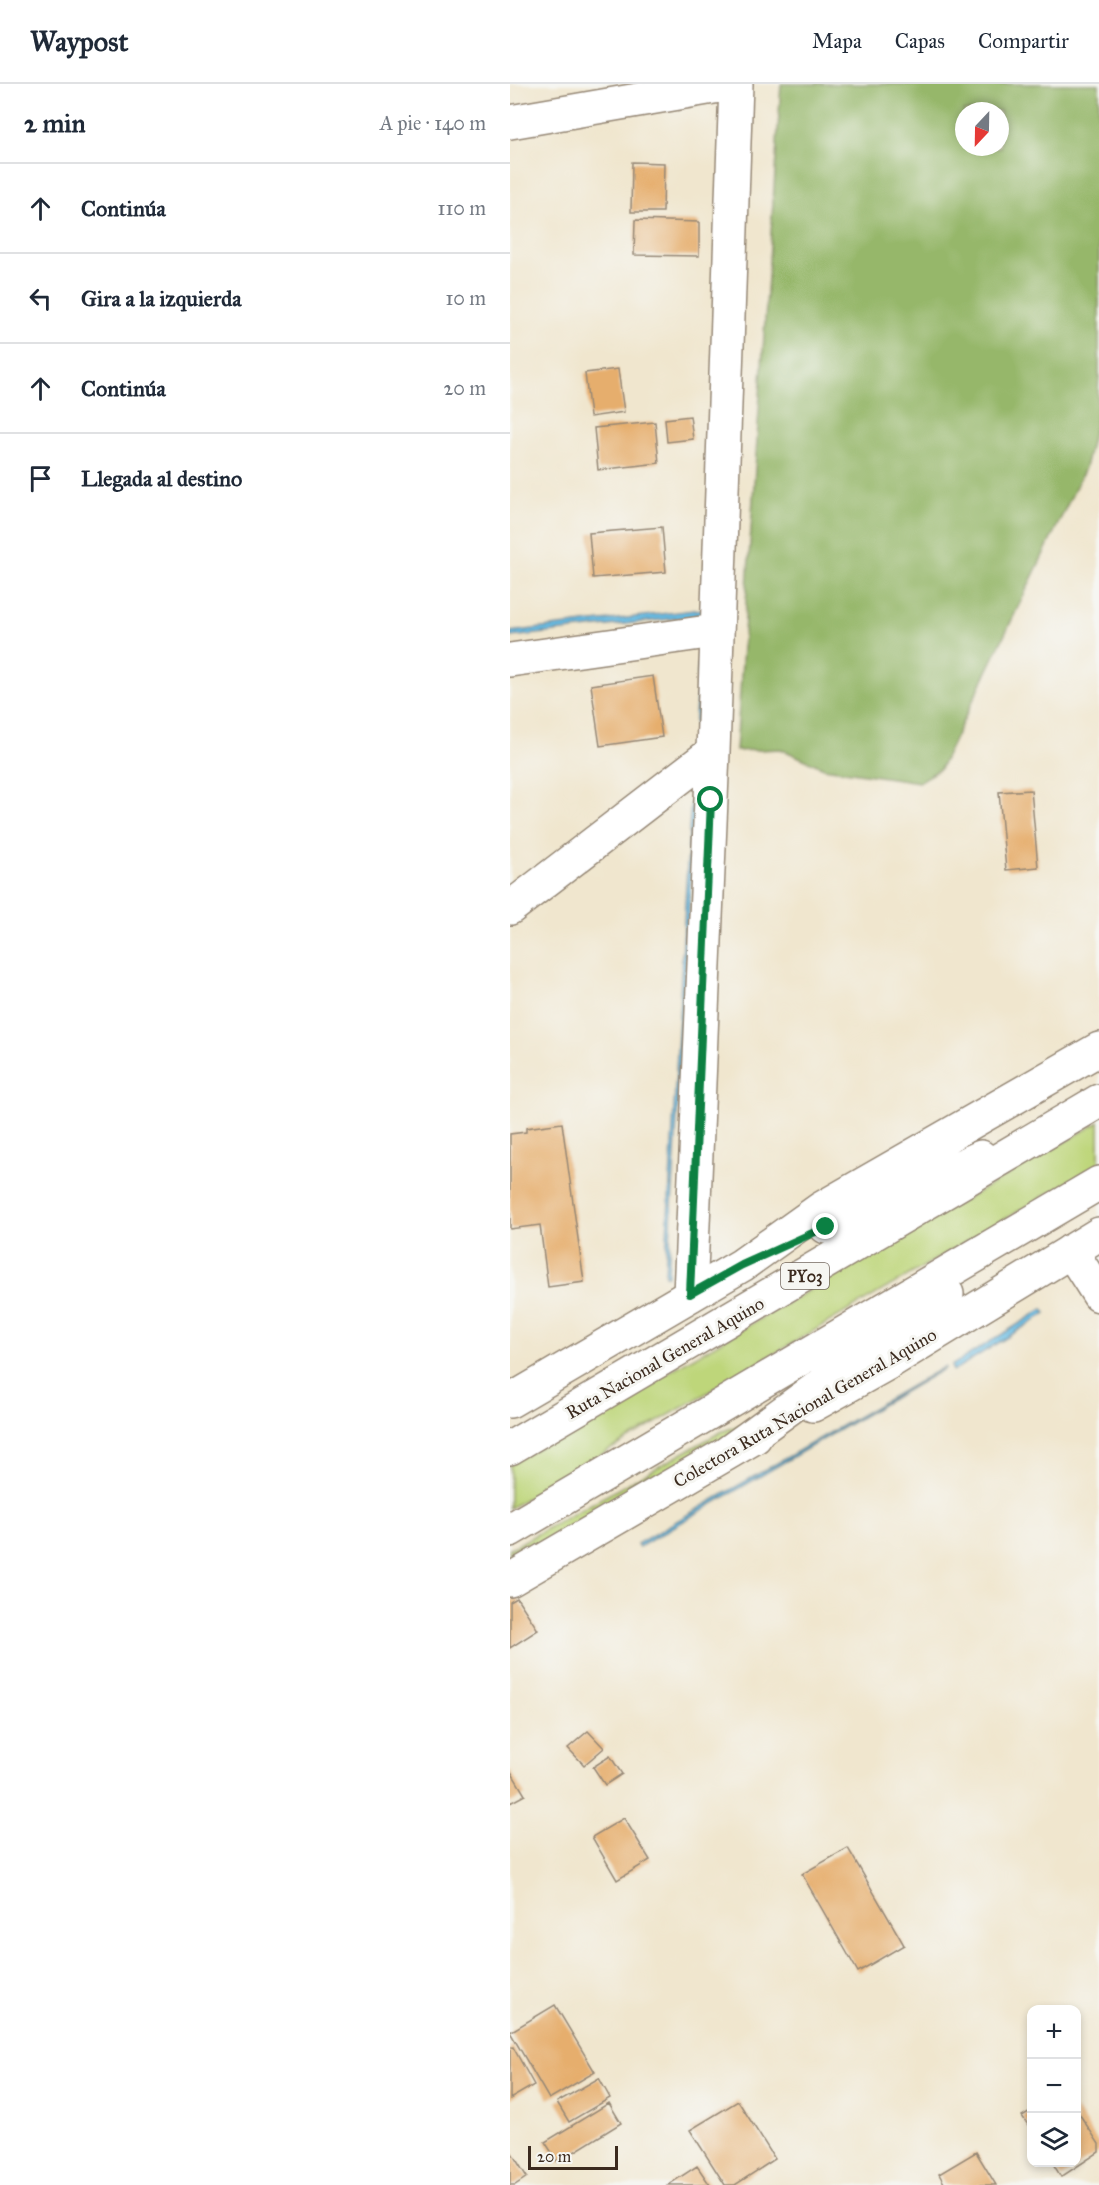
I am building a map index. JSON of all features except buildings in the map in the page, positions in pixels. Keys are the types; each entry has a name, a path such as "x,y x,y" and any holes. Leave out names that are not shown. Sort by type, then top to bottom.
{"main road":[{"path":"510,122 731,84"},
{"path":"690,1294 713,753 736,84"},
{"path":"510,660 716,631"},
{"path":"510,908 713,753"},
{"name":"PY03","path":"510,1401 742,1265 822,1208 1099,1049"},
{"path":"742,1265 1089,1107"},
{"name":"Ruta Nacional General Aquino","path":"510,1449 1089,1107"},
{"path":"730,1451 1099,1183"},
{"path":"510,1530 1099,1183"},
{"name":"Colectora Ruta Nacional General Aquino","path":"510,1580 730,1451 888,1363 1099,1234"},
{"path":"1071,1251 1099,1295"}],"green space":[{"path":"781,84 1099,84 1099,376 1096,421 1085,468 940,769 919,782 824,768 781,749 736,751"},
{"path":"1099,1122 1099,1164 510,1508 510,1464"},
{"path":"740,1425 743,1427 510,1568 510,1549 721,1432"}],"water":[{"path":"703,609 703,615 510,637 510,632"},
{"path":"699,647 704,647 668,1275 665,1275"},
{"path":"1043,1309 1046,1313 953,1371 951,1366"},
{"path":"944,1367 639,1547 637,1544"}],"route":[{"path":"711,800 690,1294 742,1265 826,1227"}]}
